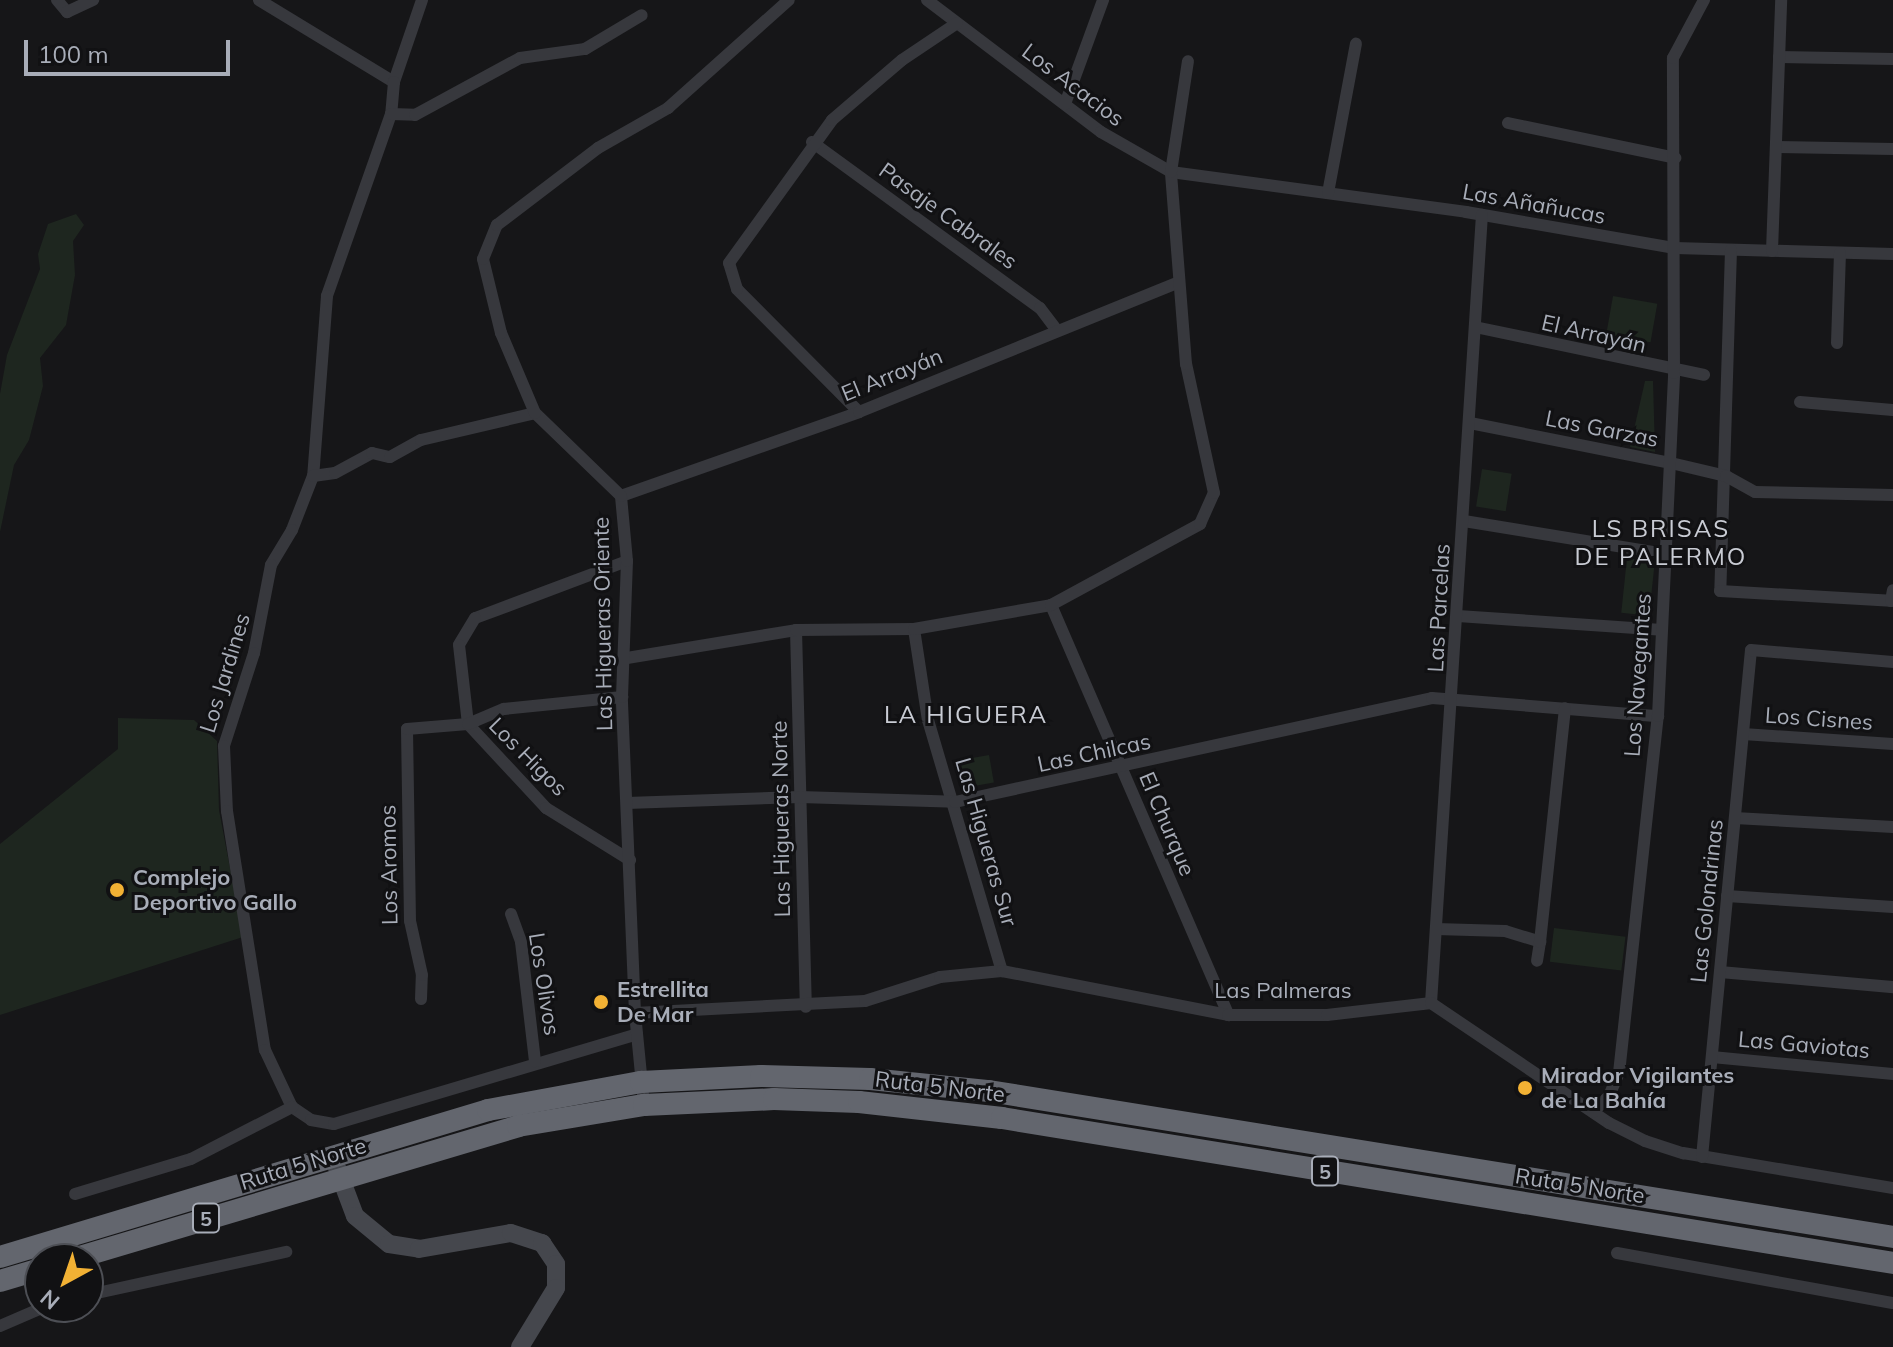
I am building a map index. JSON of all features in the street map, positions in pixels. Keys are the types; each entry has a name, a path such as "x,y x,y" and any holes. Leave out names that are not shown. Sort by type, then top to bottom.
{"highway":[{"name":"Ruta 5 Norte","path":"0,1257 332,1154 500,1107 641,1082 799,1076 958,1087 1893,1237"},
{"name":"Ruta 5 Norte","path":"104,1249 339,1176 506,1129 644,1105 806,1099 951,1111 1893,1263"},
{"path":"0,1281 24,1274"}],"street":[{"path":"57,0 67,12 93,0"},
{"path":"259,0 394,82"},
{"name":"Los Jardines","path":"292,1107 265,1050 227,811 224,746 254,653 271,565 292,530 313,476 327,296 391,114 394,82 422,0"},
{"name":"Las Higueras Oriente","path":"644,1105 635,1013 622,697 627,658 627,561 621,496 535,413 501,333 483,259 492,232 598,148 668,108 789,0"},
{"path":"859,412 737,289 728,269 733,250 812,142 876,80 957,23 927,0"},
{"path":"1065,104 1103,0"},
{"name":"Los Navegantes","path":"1593,1112 1609,1096 1619,1073 1658,716 1674,373 1673,58 1704,0"},
{"path":"1772,251 1781,0"},
{"path":"391,114 415,115 520,58 585,49 642,15"},
{"name":"Los Acacios","path":"957,23 1120,145 1171,172"},
{"path":"1328,193 1356,44"},
{"path":"1779,57 1893,59"},
{"path":"627,658 796,630 914,629 1051,605 1186,535 1209,509 1214,493 1209,451 1186,364 1176,283 1171,172 1188,61"},
{"path":"1508,123 1675,158"},
{"name":"Pasaje Cabrales","path":"812,142 1040,308 1055,328"},
{"path":"1777,147 1893,149"},
{"name":"Las Añañucas","path":"1171,172 1482,215 1675,248 1893,254"},
{"name":"Las Parcelas","path":"1431,1003 1454,700 1482,215"},
{"path":"1731,250 1720,591 1891,601 1893,590"},
{"path":"1837,343 1840,253"},
{"name":"El Arrayán","path":"621,496 859,412 1055,328 1176,283"},
{"name":"El Arrayán","path":"1475,327 1674,373 1704,375"},
{"path":"1800,402 1893,410"},
{"path":"313,476 335,473 372,453 390,457 421,440 535,413"},
{"name":"Las Garzas","path":"1470,423 1726,476 1755,492 1893,495"},
{"path":"1464,521 1666,554"},
{"name":"Los Higos","path":"627,561 470,622 459,645 468,724 546,808 630,860"},
{"name":"El Churque","path":"1051,605 1228,1015"},
{"path":"1458,616 1662,630"},
{"name":"Las Higueras Sur","path":"914,629 928,720 955,802 1002,971"},
{"name":"Las Higueras Norte","path":"796,630 806,1007"},
{"name":"Las Golondrinas","path":"1702,1157 1751,650 1893,662"},
{"path":"468,724 504,709 622,697"},
{"name":"Las Chilcas","path":"627,803 800,797 955,802 1432,698 1658,716"},
{"path":"1537,961 1565,708"},
{"name":"Los Aromos","path":"421,999 422,975 410,921 407,729 468,724"},
{"name":"Los Cisnes","path":"1743,734 1893,744"},
{"path":"1735,818 1893,827"},
{"path":"1727,896 1893,907"},
{"name":"Los Olivos","path":"511,914 521,942 535,1061"},
{"path":"1436,929 1505,931 1540,942"},
{"name":"Las Palmeras","path":"635,1013 806,1007 865,1001 940,977 1002,971 1228,1015 1327,1015 1431,1003"},
{"path":"1720,972 1893,987"},
{"path":"1431,1003 1593,1112 1645,1141 1702,1157 1893,1188"},
{"path":"75,1194 191,1159 292,1107 311,1120 342,1123 535,1061 637,1034"},
{"name":"Las Gaviotas","path":"1712,1057 1893,1074"},
{"path":"332,1154 355,1216 389,1244 419,1249 511,1233 542,1243 556,1264 556,1288 520,1347"},
{"path":"104,1292 286,1252"},
{"path":"1617,1253 1893,1303"},
{"path":"0,1326 24,1316"}],"shaded area":[{"path":"76,214 84,225 73,241 75,275 66,325 40,358 43,386 29,440 14,465 0,532 0,394 7,355 40,269 38,254 48,224"},
{"path":"1613,296 1657,304 1651,342 1606,334"},
{"path":"1645,381 1653,381 1655,452 1630,447"},
{"path":"1482,469 1512,474 1506,511 1476,507"},
{"path":"1627,558 1655,561 1649,616 1621,613"},
{"name":"Complejo Deportivo Gallo","path":"118,718 194,720 217,741 219,810 243,937 0,1015 0,844 118,749"},
{"path":"989,755 994,783 961,788 957,761"},
{"path":"1554,928 1625,937 1621,971 1550,962"}],"place":[{"name":"Complejo Deportivo Gallo","path":"117,890"},
{"name":"Estrellita De Mar","path":"601,1002"},
{"name":"Mirador Vigilantes de La Bahía","path":"1525,1088"}],"district":[{"name":"LS BRISAS DE PALERMO","path":"1661,543"},
{"name":"LA HIGUERA","path":"966,715"}]}
